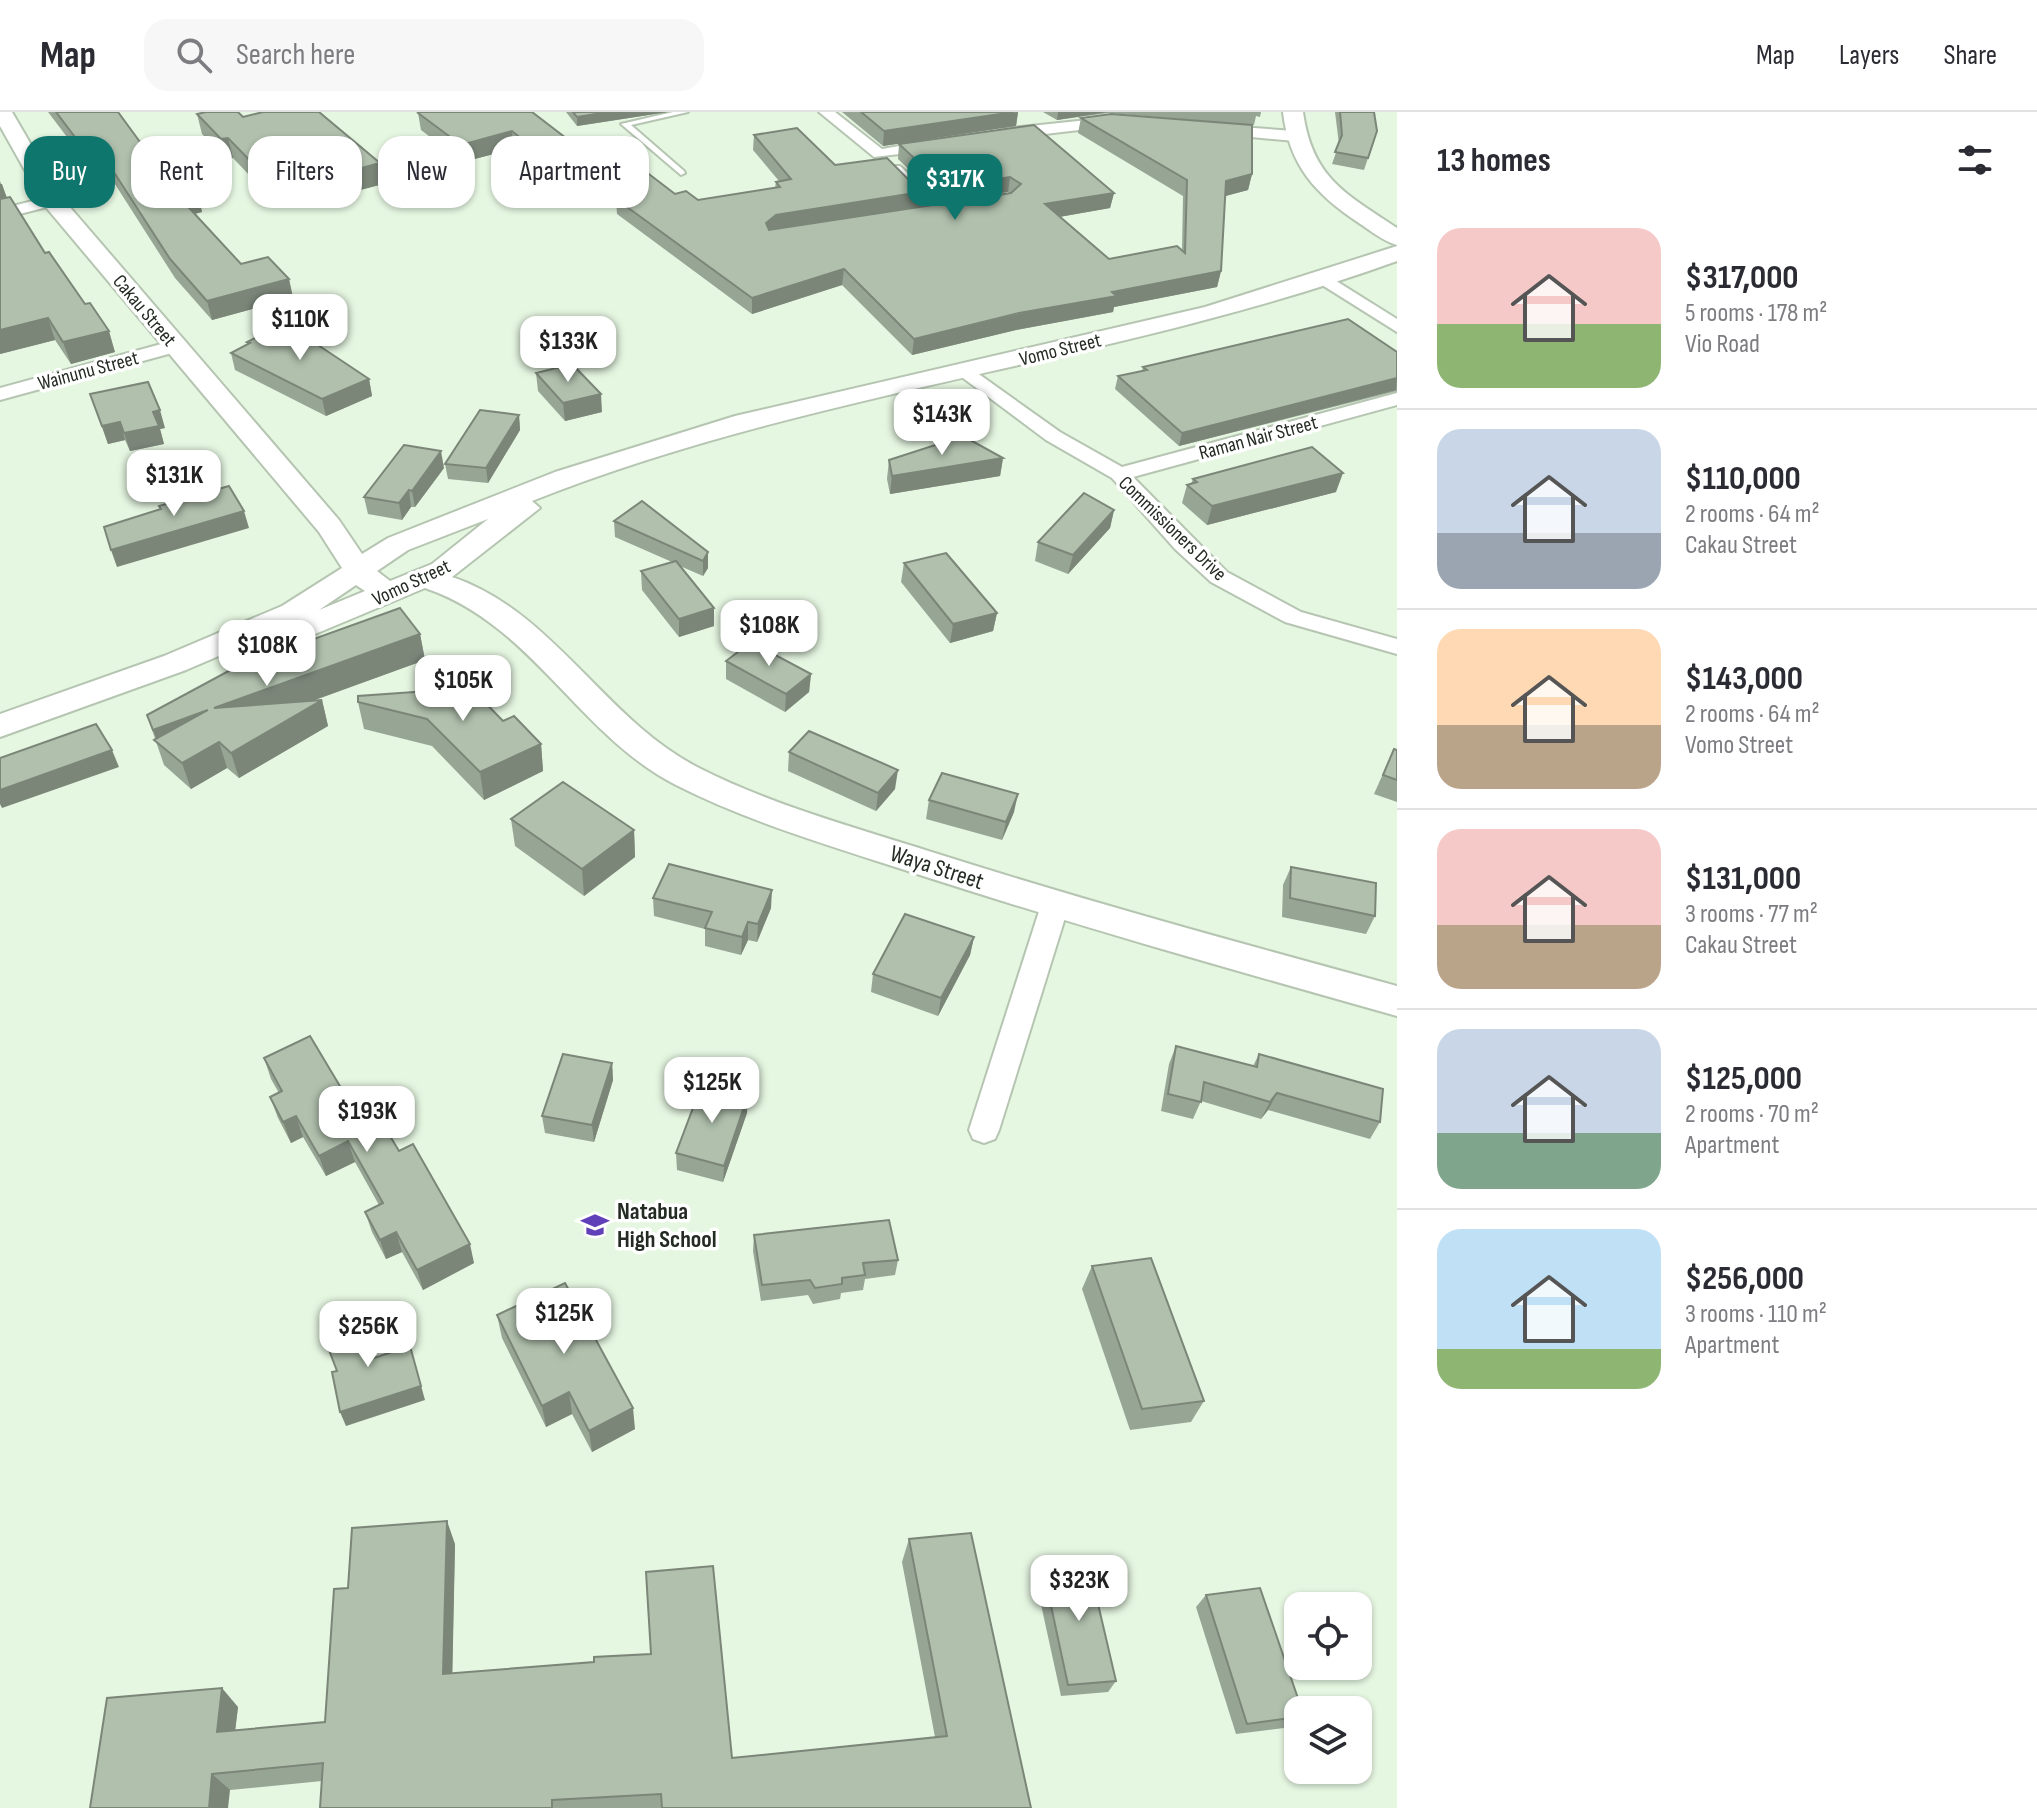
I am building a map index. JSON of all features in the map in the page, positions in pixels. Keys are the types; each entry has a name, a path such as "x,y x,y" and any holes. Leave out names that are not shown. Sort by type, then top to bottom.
{"main road":[{"name":"Cakau Street","path":"2,112 24,150"},
{"path":"1293,112 1294,136 1309,172 1397,238"},
{"name":"Cakau Street","path":"59,208 304,497 343,545 356,570"},
{"name":"Vomo Street","path":"0,726 175,663 293,613 356,570 423,534 526,492 744,422 1211,313 1325,279 1397,253"},
{"name":"Vomo Street","path":"175,663 281,636 425,578 454,563 510,516 628,460"},
{"name":"Cakau Street","path":"304,497 357,533 423,534"},
{"path":"423,534 457,535 473,547"},
{"name":"Waya Street","path":"473,547 528,637"},
{"path":"356,570 366,582 393,592"},
{"name":"Waya Street","path":"425,578 472,595 528,637 613,723 680,773 771,813 1055,905 1397,1001"}],"street":[{"path":"826,112 944,209 908,215"},
{"path":"982,138 1056,126 1108,121 1134,123"},
{"path":"1189,128 1294,136"},
{"path":"879,154 952,142"},
{"path":"0,214 24,208"},
{"path":"1325,279 1397,327"},
{"name":"Wainunu Street","path":"0,394 176,346"},
{"name":"Commissioners Drive","path":"966,371 1053,436 1119,474 1183,544 1219,577 1256,600 1293,617 1397,647"},
{"name":"Raman Nair Street","path":"1119,474 1397,399"},
{"path":"984,1130 1055,905"}],"lane":[{"path":"681,173 625,124 684,112"}],"building":[{"path":"56,112 118,112 136,136 131,136 131,199 115,174 115,136 74,136"},
{"path":"238,112 243,117 263,112 319,112 348,136 248,136 248,159 232,142 232,136 218,136 197,114"},
{"path":"532,112 563,136 518,136 512,131 475,141 475,136 449,136 418,113"},
{"path":"573,112 608,112 577,117"},
{"path":"861,112 1014,112 884,131"},
{"path":"1340,112 1374,112 1377,131 1368,158 1335,152 1342,135"},
{"path":"1111,114 1252,125 1252,174 1226,181 1221,271 1112,292 1117,296 1019,313 914,339 844,269 752,298 628,208 649,208 649,174 675,194 686,191 698,200 780,187 776,182 791,179 754,135 797,128 835,165 887,158 921,192 776,215 766,223 769,230 1011,193 1021,184 1010,177 945,187 899,144 1034,125 1114,193 1045,204 1109,259 1177,246 1185,253 1187,180 1081,118"},
{"path":"362,148 378,161 362,168"},
{"path":"10,197 45,253 49,252 85,304 90,303 109,331 63,342 48,318 0,330 0,199"},
{"path":"137,208 189,208 241,264 268,257 289,279 207,301 170,259"},
{"path":"1348,319 1397,352 1397,378 1182,433 1118,376 1147,370 1143,367"},
{"path":"285,323 369,379 322,399 231,353"},
{"path":"572,364 601,394 563,403 536,373"},
{"path":"148,382 160,410 153,412 159,426 124,433 120,422 102,426 90,394"},
{"path":"480,410 519,415 486,468 445,464"},
{"path":"963,436 1003,458 892,476 889,460"},
{"path":"404,445 441,451 412,491 409,490 399,503 364,497"},
{"path":"1312,447 1343,473 1212,506 1187,485 1197,482 1193,479"},
{"path":"229,486 244,511 111,550 104,527 161,509 159,506"},
{"path":"1084,493 1114,510 1073,555 1038,542"},
{"path":"642,501 708,552 703,561 614,521"},
{"path":"946,553 997,613 953,624 904,563"},
{"path":"676,561 714,608 679,619 641,571"},
{"path":"400,608 420,634 214,708 322,700 231,753 219,742 182,763 154,740 208,710 153,730 147,715 236,667"},
{"path":"751,642 811,674 786,694 726,661"},
{"path":"471,688 503,721 514,716 541,744 480,772 427,719 358,702 358,696"},
{"path":"96,724 112,750 0,790 0,758"},
{"path":"809,731 898,770 878,793 789,752"},
{"path":"1394,749 1397,750 1397,780 1383,775"},
{"path":"942,773 1018,794 1006,822 929,800"},
{"path":"563,782 634,830 582,869 511,819"},
{"path":"669,864 772,890 758,924 748,922 742,937 705,928 712,912 653,898"},
{"path":"1291,867 1376,883 1375,916 1290,898"},
{"path":"905,914 974,937 941,998 873,974"},
{"path":"310,1036 356,1113 372,1106 399,1151 413,1144 470,1244 417,1270 396,1232 380,1240 365,1212 383,1203 348,1141 319,1156 296,1116 283,1122 270,1097 282,1091 264,1058"},
{"path":"1176,1046 1257,1067 1259,1054 1383,1089 1380,1122 1277,1093 1270,1102 1204,1082 1201,1102 1168,1094"},
{"path":"563,1054 612,1063 592,1125 542,1116"},
{"path":"702,1084 748,1095 724,1166 676,1153"},
{"path":"889,1220 898,1260 863,1263 865,1275 842,1278 842,1284 815,1288 810,1280 762,1285 754,1235"},
{"path":"1151,1258 1204,1401 1142,1409 1092,1266"},
{"path":"565,1283 633,1408 589,1431 569,1392 542,1406 497,1315"},
{"path":"360,1322 374,1358 410,1346 421,1386 340,1412 332,1372 337,1371 324,1337"},
{"path":"447,1521 443,1674 594,1662 594,1657 651,1654 646,1572 713,1566 732,1758 947,1736 909,1539 971,1533 1031,1808 662,1808 661,1794 552,1800 552,1808 320,1808 323,1763 212,1774 209,1808 90,1808 107,1698 222,1688 217,1732 325,1722 334,1589 348,1588 352,1528"},
{"path":"1088,1561 1116,1681 1068,1685 1042,1564"},
{"path":"1260,1588 1284,1658 1284,1680 1292,1680 1297,1696 1284,1696 1284,1719 1247,1724 1206,1595"}],"place":[{"name":"Natabua High School","path":"595,1225"}]}
